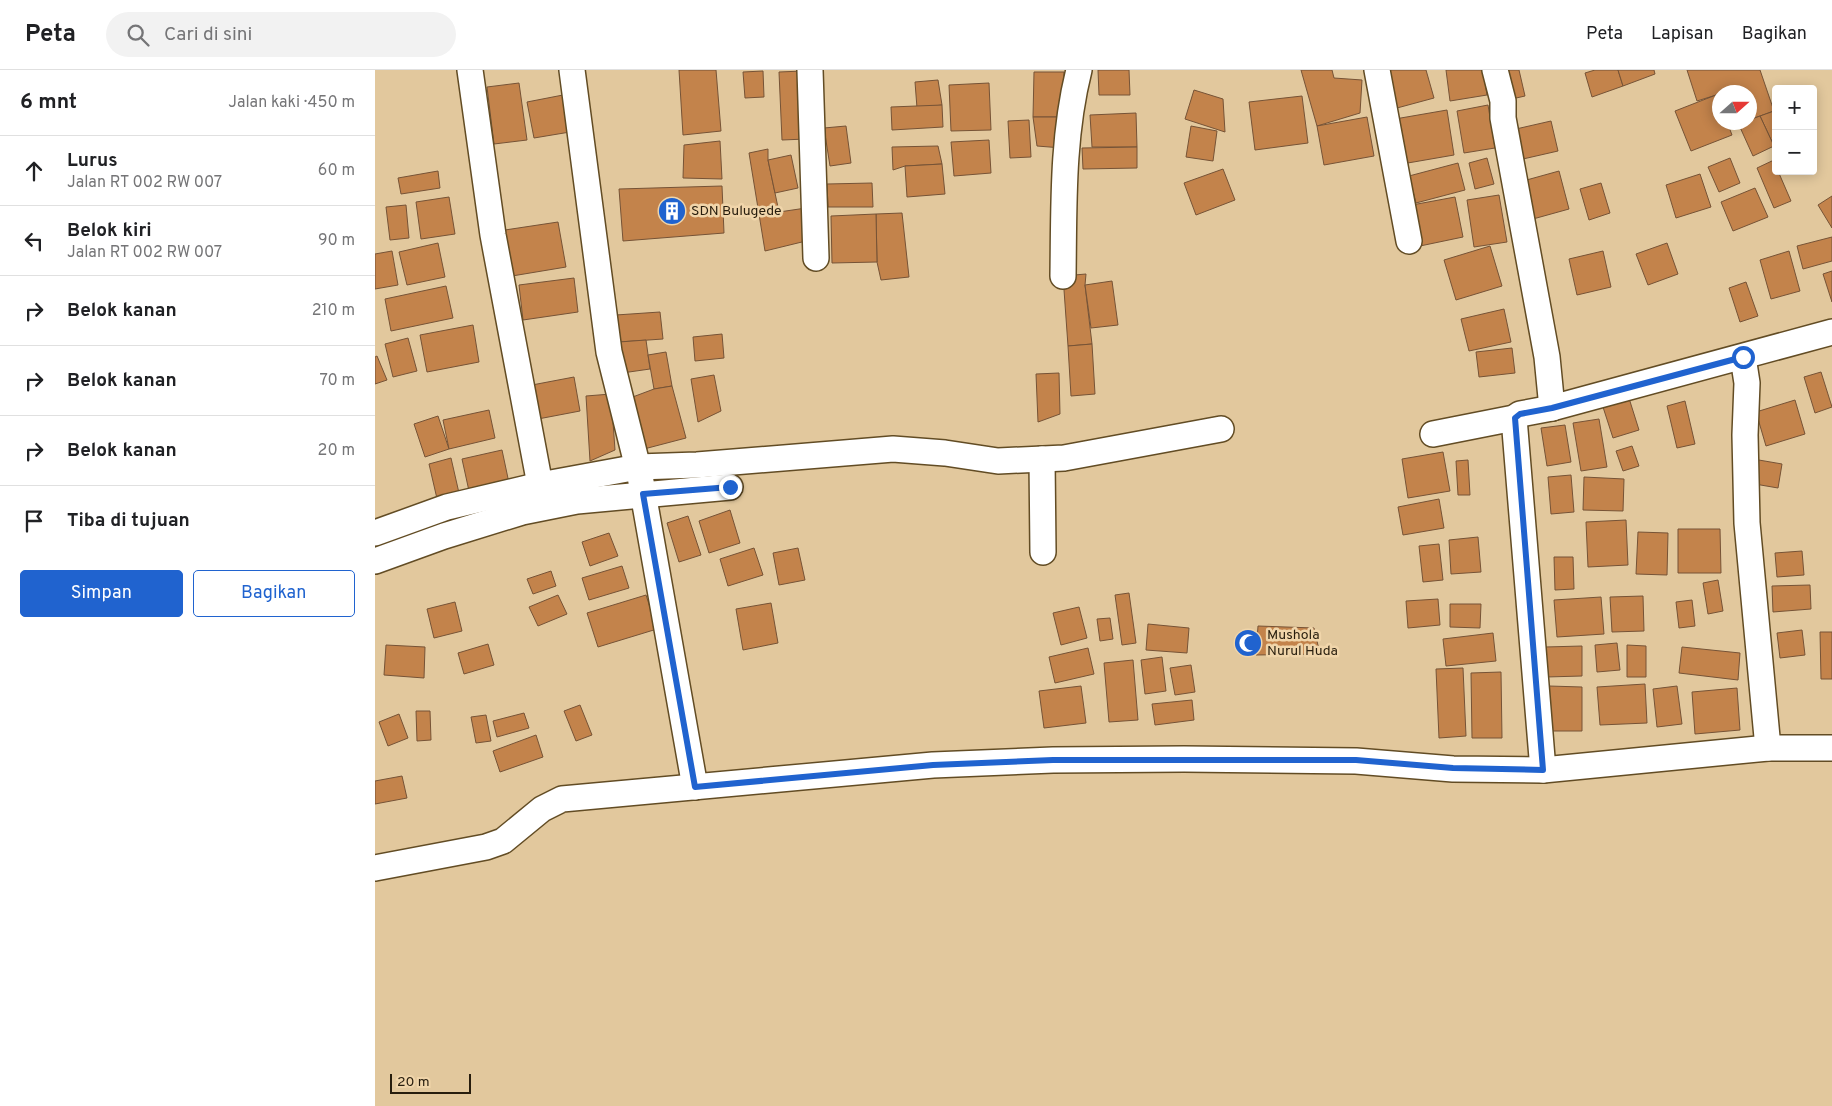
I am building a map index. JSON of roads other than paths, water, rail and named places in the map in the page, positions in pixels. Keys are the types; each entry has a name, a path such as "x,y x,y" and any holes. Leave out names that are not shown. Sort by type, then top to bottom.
{"street":[{"path":"470,70 493,235 540,485"},
{"path":"572,70 609,352 641,481 695,787"},
{"path":"810,70 816,258"},
{"path":"1063,276 1065,166 1071,102 1079,70"},
{"path":"1377,70 1409,241"},
{"path":"1495,70 1503,101 1503,118 1547,357 1552,399"},
{"path":"1433,434 1515,418 1552,399 1743,357 1832,332"},
{"path":"1743,357 1747,383 1745,435 1747,522 1768,748"},
{"path":"1515,418 1543,770"},
{"path":"375,561 444,536 521,512 577,501 697,465 893,450 945,453 1042,470 1064,458 1221,430"},
{"path":"1042,470 1043,552"},
{"path":"375,533 447,507 540,485 641,481 730,487"},
{"path":"375,868 486,847 503,841 542,809 563,799 933,765 1053,760 1356,760 1453,768 1543,770 1768,748 1832,748"}],"place":[{"name":"SDN Bulugede","path":"672,211"},
{"name":"Mushola Nurul Huda","path":"1248,643"}]}
